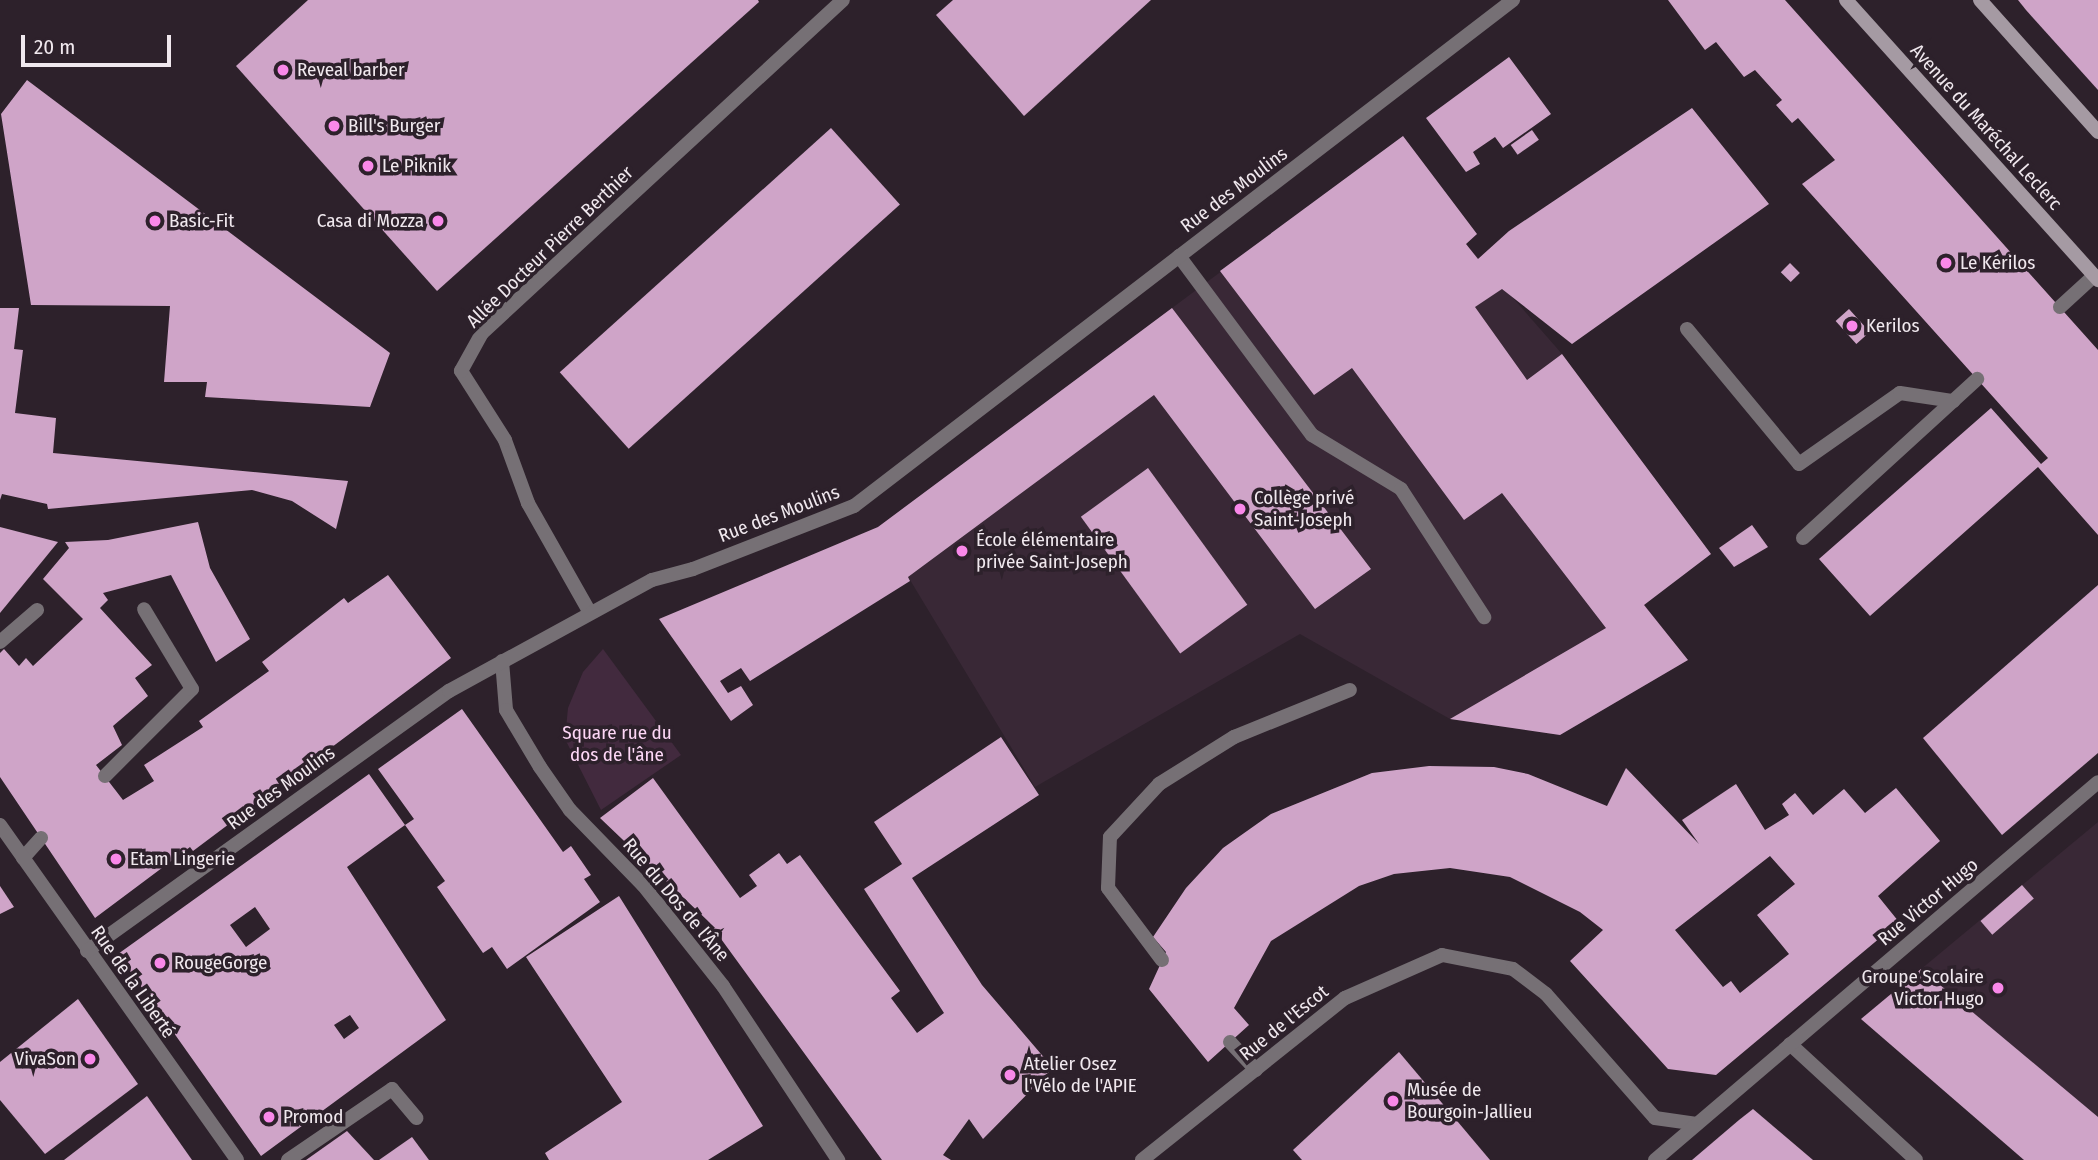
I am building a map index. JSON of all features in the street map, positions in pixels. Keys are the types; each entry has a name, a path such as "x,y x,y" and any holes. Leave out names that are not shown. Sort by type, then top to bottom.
{"street":[{"name":"Allée Docteur Pierre Berthier","path":"589,611 528,503 505,440 461,371 482,333 843,0"},
{"name":"Rue des Moulins","path":"87,951 449,691 589,611 652,580 693,569 853,506 1513,0"},
{"name":"Avenue du Maréchal Leclerc","path":"1846,0 2096,278"},
{"path":"1980,0 2098,132"},
{"path":"1179,256 1312,435 1401,489 1484,617"},
{"path":"2060,307 2096,278"},
{"path":"1687,329 1799,464 1900,393 1953,401"},
{"path":"1803,538 1977,379"},
{"path":"105,776 192,689 144,609"},
{"path":"0,642 37,610"},
{"name":"Rue du Dos de l'Âne","path":"502,661 506,710 540,767 570,810 643,885 723,986 838,1160"},
{"path":"1162,960 1108,888 1110,837 1159,784 1234,737 1350,690"},
{"name":"Rue Victor Hugo","path":"1655,1160 2098,782"},
{"name":"Rue de la Liberté","path":"0,825 237,1160"},
{"path":"23,858 41,838"},
{"name":"Rue de l'Escot","path":"1142,1160 1345,998 1442,955 1513,969 1546,994 1655,1118 1697,1124"},
{"path":"1230,1042 1256,1070"},
{"path":"1790,1044 1916,1160"},
{"path":"288,1160 392,1089 416,1118"}],"shaded area":[{"path":"1403,136 1477,234 1466,244 1562,354 1711,554 1644,604 1688,660 1560,735 1450,719 1300,634 1035,787 878,527"},
{"name":"Groupe Scolaire Victor Hugo","path":"2098,822 2098,1160 2025,1160 1861,1019"}],"green space":[{"name":"Square rue du dos de l'âne","path":"603,649 681,755 601,810 565,739 568,708 583,672"}],"building":[{"path":"308,0 759,2 437,291 236,66"},
{"path":"953,0 1151,0 1024,116 936,15"},
{"path":"1668,0 1785,0 2098,350 2098,535 2038,467 1870,616 1819,559 1991,408 2041,464 2048,458 1802,184 1835,160 1798,118 1792,123 1776,105 1782,100 1755,70 1744,77 1716,42 1705,50"},
{"path":"2018,0 2098,0 2098,90 2026,10"},
{"path":"1509,57 1551,114 1503,148 1495,137 1473,152 1480,164 1466,172 1426,118"},
{"path":"27,80 390,353 370,407 205,397 207,382 164,382 170,306 31,305 1,114"},
{"path":"1692,108 1769,204 1572,344 1502,289 1475,307 1527,380 1562,354 1711,554 1644,605 1688,660 1560,735 1450,719 1606,628 1502,493 1464,520 1352,368 1314,395 1220,271 1403,136 1477,234 1466,244 1478,259 1509,231"},
{"path":"831,128 900,205 629,449 560,372"},
{"path":"1532,130 1539,140 1518,155 1511,145"},
{"path":"1790,263 1800,273 1791,282 1781,272"},
{"path":"0,308 19,308 14,349 23,350 15,413 56,418 53,453 348,481 336,529 292,501 252,490 48,509 47,504 2,494 0,500"},
{"path":"1172,308 1371,569 1315,609 1154,395 908,577 910,581 750,681 741,668 720,681 728,693 741,686 753,705 731,721 659,619 878,527"},
{"name":"Kerilos","path":"1849,309 1870,332 1856,344 1836,321"},
{"path":"1148,468 1247,605 1180,654 1081,517"},
{"path":"198,522 210,568 250,639 216,662 171,575 103,593 108,600 100,608 152,665 135,678 148,696 113,726 122,745 96,765 123,800 154,781 144,765 203,727 199,721 269,671 262,662 344,598 348,603 388,575 451,658 193,851 190,847 95,918 0,777 0,653 4,649 19,666 26,658 33,666 83,619 43,579 69,548 65,542 108,540"},
{"path":"1752,525 1768,547 1734,567 1719,548"},
{"path":"0,527 58,542 0,613"},
{"path":"2098,585 2098,753 2002,835 1923,738"},
{"path":"462,709 563,852 571,846 591,875 584,879 600,902 507,969 492,947 483,953 437,887 445,881 405,825 414,819 378,769"},
{"path":"1001,737 1039,795 912,878 982,985 1053,1068 983,1139 969,1119 943,1155 951,1160 882,1160 708,921 600,818 653,778 740,898 757,886 749,875 779,853 787,864 800,855 900,991 891,998 917,1033 944,1013 864,889 902,864 874,822"},
{"path":"1429,766 1494,767 1528,774 1607,806 1626,768 1699,844 1682,820 1736,784 1765,830 1789,815 1782,804 1795,793 1813,815 1844,789 1865,813 1896,788 1940,841 1878,896 1899,922 1716,1075 1668,1069 1570,961 1603,930 1580,912 1510,877 1450,868 1394,874 1359,886 1271,941 1234,1008 1249,1025 1208,1062 1149,989 1166,952 1153,937 1186,888 1223,848 1271,814 1372,773","holes":["1770,856 1795,884 1757,915 1789,954 1740,993 1731,981 1723,987 1675,930"]},
{"path":"369,774 405,825 347,867 446,1020 261,1156 118,954","holes":["255,907 270,929 246,947 230,925","350,1015 359,1028 344,1039 334,1025"]},
{"path":"2022,885 2034,899 1992,935 1980,921"},
{"path":"0,886 14,907 0,914"},
{"path":"619,896 763,1126 708,1160 549,1160 545,1153 622,1102 526,957"},
{"path":"1921,969 2098,1117 2098,1160 2024,1160 1861,1019"},
{"path":"78,999 138,1084 45,1154 0,1100 0,1062"},
{"name":"Musée de Bourgoin-Jallieu","path":"1399,1052 1490,1160 1302,1160 1293,1150"},
{"path":"147,1096 192,1160 64,1160"},
{"path":"1753,1109 1813,1160 1692,1160 1739,1120"},
{"path":"347,1131 374,1160 306,1160"},
{"path":"412,1137 429,1160 379,1160"}],"place":[{"name":"Reveal barber","path":"283,70"},
{"name":"Bill's Burger","path":"334,126"},
{"name":"Le Piknik","path":"368,166"},
{"name":"Basic-Fit","path":"155,221"},
{"name":"Casa di Mozza","path":"438,221"},
{"name":"Le Kérilos","path":"1946,263"},
{"name":"Kerilos","path":"1852,326"},
{"name":"Collège privé Saint-Joseph","path":"1240,509"},
{"name":"École élémentaire privée Saint-Joseph","path":"962,551"},
{"name":"Etam Lingerie","path":"116,859"},
{"name":"RougeGorge","path":"160,963"},
{"name":"Groupe Scolaire Victor Hugo","path":"1998,988"},
{"name":"VivaSon","path":"90,1059"},
{"name":"Atelier Osez l'Vélo de l'APIE","path":"1010,1075"},
{"name":"Musée de Bourgoin-Jallieu","path":"1393,1101"},
{"name":"Promod","path":"269,1117"}]}
